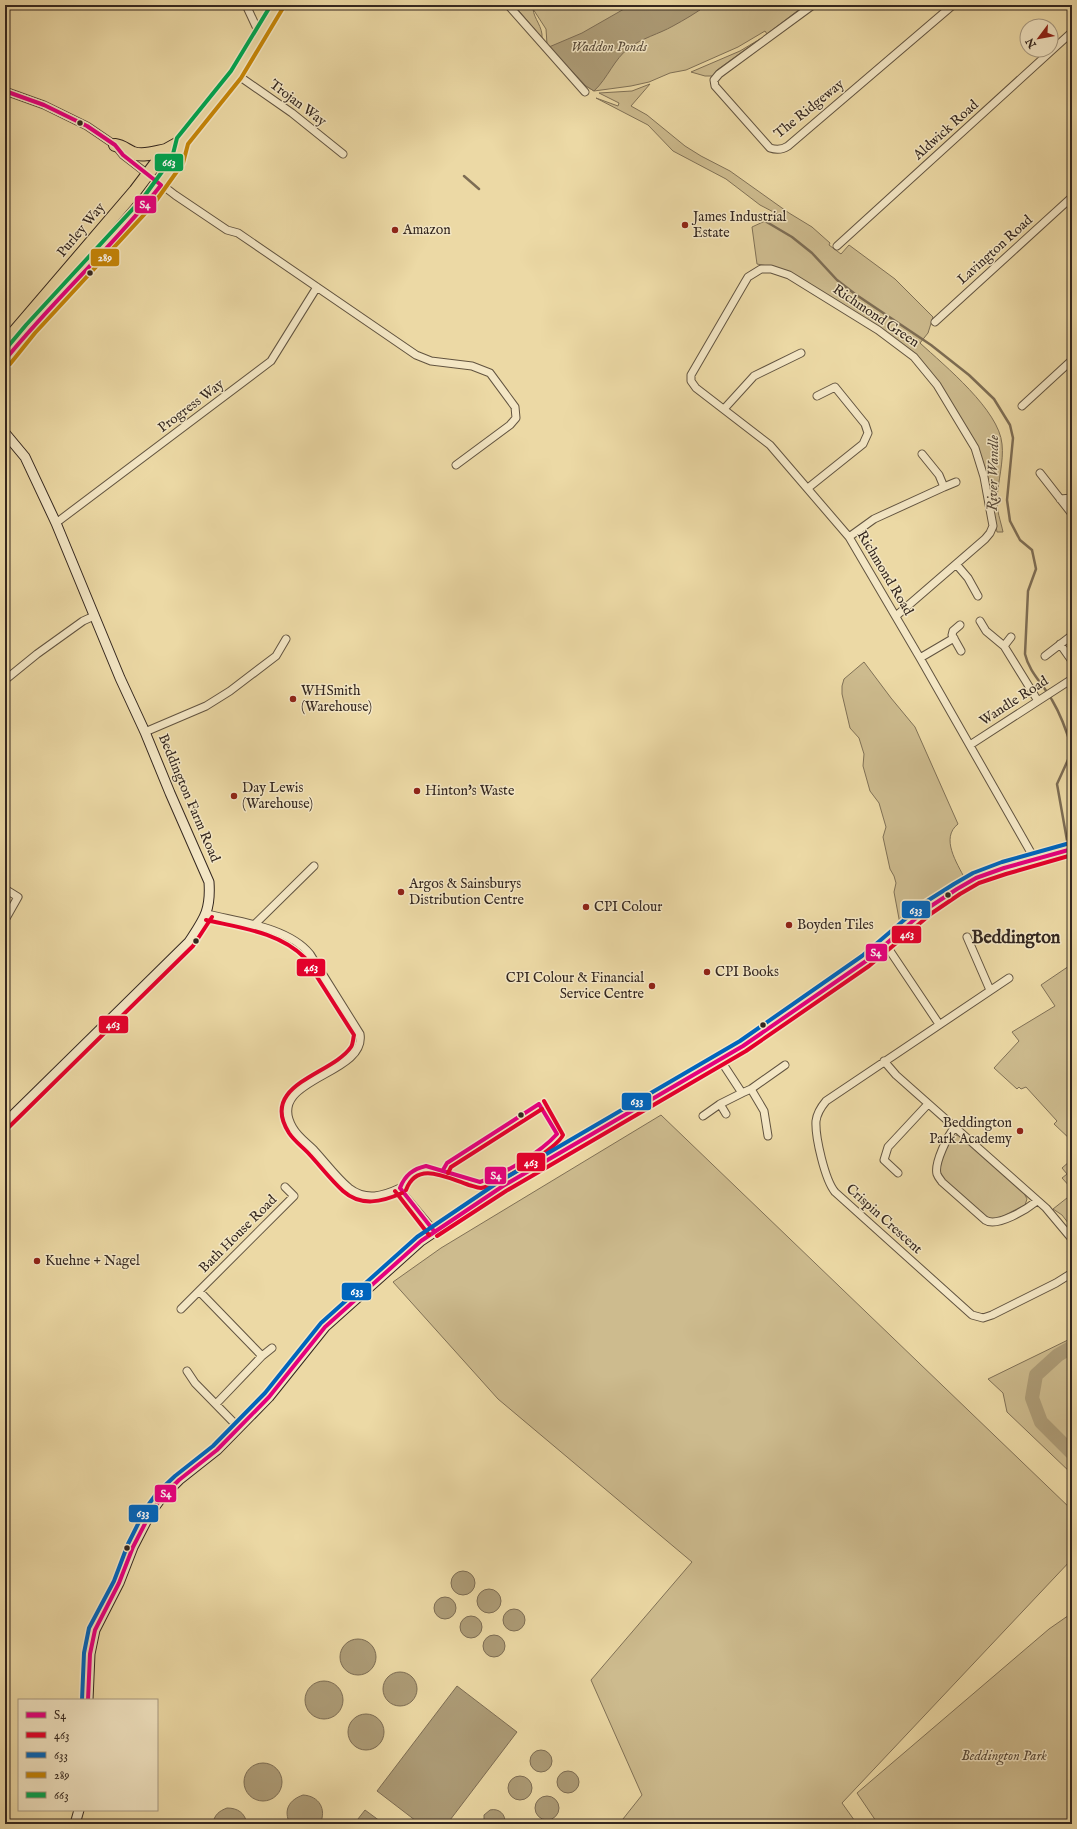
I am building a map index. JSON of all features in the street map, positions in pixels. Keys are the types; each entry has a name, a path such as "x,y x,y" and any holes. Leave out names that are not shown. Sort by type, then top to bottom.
{"highway":[{"name":"Purley Way","path":"5,360 8,343 148,174 166,150 182,141 236,74 278,5"},
{"name":"Purley Way","path":"8,343 120,234 161,185 178,160 182,141"},
{"path":"115,144 123,146 133,153 144,154 166,150"}],"main road":[{"name":"Beddington Farm Road","path":"5,434 25,457 56,523 120,678 145,732 209,882 210,895 207,914 189,942 5,1123"},
{"path":"88,1699 90,1654 94,1630 119,1584 144,1524 162,1497 180,1480 217,1450 239,1428 268,1397 325,1327 421,1241 526,1173 721,1060 845,976 886,946 928,908 961,886 985,875 1034,858 1068,850"},
{"path":"75,1824 79,1811"}],"street":[{"path":"246,5 260,36"},
{"path":"508,5 585,92"},
{"name":"The Ridgeway","path":"813,5 719,74 714,80 715,86 770,148 773,149 782,149 788,146 953,5"},
{"name":"Aldwick Road","path":"837,246 1072,32"},
{"name":"Trojan Way","path":"236,74 292,113 343,154"},
{"path":"5,91 44,105 87,126 115,144 123,155 161,185 227,230 238,233 416,355 431,361 477,367 486,370 494,377 515,407 516,418 510,425 456,465"},
{"name":"Lavington Road","path":"935,322 1072,197"},
{"name":"Richmond Green","path":"691,381 691,375 748,277 761,269 771,269 789,276 889,337 914,357 929,374 972,443 981,466 993,529 988,536 896,616"},
{"name":"Progress Way","path":"56,523 271,361 317,287"},
{"path":"724,409 754,376 801,353"},
{"path":"1022,406 1072,360"},
{"name":"Richmond Road","path":"691,381 696,388 770,445 849,537 896,616 1034,858"},
{"path":"808,488 863,444 868,433 865,424 835,387 817,396"},
{"path":"922,454 939,475 944,487"},
{"path":"1040,473 1072,514"},
{"path":"849,537 874,519 956,482"},
{"path":"1060,499 1072,498"},
{"path":"956,564 968,578 978,596"},
{"path":"5,680 37,654 83,621 94,616"},
{"path":"980,621 986,631 1004,646 1040,700"},
{"path":"960,625 952,635 961,651"},
{"path":"1045,656 1071,636"},
{"path":"1004,646 1011,637"},
{"path":"920,658 954,638"},
{"path":"145,732 206,706 220,697 276,656 286,640"},
{"path":"1060,644 1072,661"},
{"name":"Wandle Road","path":"970,745 1072,679"},
{"path":"254,925 314,866"},
{"path":"5,889 18,897 5,920"},
{"path":"207,914 254,925 289,936 301,944 310,954 360,1034 361,1040 359,1049 355,1054 295,1092 288,1111 293,1128 337,1176 354,1192 368,1197 376,1197 400,1188 434,1232"},
{"path":"967,937 990,990"},
{"path":"886,946 939,1024"},
{"name":"Crispin Crescent","path":"1009,978 826,1101 818,1112 817,1128 826,1177 835,1192 964,1310 977,1317 992,1315 1056,1283 1072,1273"},
{"path":"721,1060 742,1093"},
{"path":"884,1061 928,1104 1054,1217 1072,1239"},
{"path":"703,1116 720,1104 751,1089 785,1065"},
{"path":"751,1089 764,1111 768,1136"},
{"path":"720,1104 726,1114"},
{"path":"898,1173 884,1160 888,1147 928,1104"},
{"path":"955,1127 946,1139 936,1170 937,1176 942,1182 985,1220 991,1222 999,1222 1026,1209 1037,1201"},
{"name":"Bath House Road","path":"262,1356 199,1291 294,1196 285,1187"},
{"path":"181,1309 199,1291"},
{"path":"216,1404 262,1356 272,1348"},
{"path":"187,1371 196,1383 239,1428"}],"green space":[{"name":"Waddon Ponds","path":"514,5 530,5 531,7 534,5 805,5 767,34 765,31 738,47 686,70 670,73 649,82 594,91 586,86 549,47 547,44 546,29 533,9 541,30 542,38"},
{"path":"760,39 717,70 713,76 705,76 691,72 740,51"},
{"path":"650,84 631,106 647,115 685,146 730,171 789,213 812,227 830,243 829,245 841,254 849,245 895,279 933,317 928,333 920,343 969,389 991,417 999,431 1002,444 1002,464 997,503 1003,532 997,532 986,472 978,450 914,354 778,268 757,264 752,227 781,216 760,205 726,179 673,151 648,125 596,98 618,106 619,103 599,93 632,91"},
{"path":"864,662 915,727 958,824 950,836 950,843 952,851 965,879 947,891 944,888 932,895 900,924 894,892 896,883 890,869 883,837 886,827 879,803 870,791 863,766 864,754 859,738 850,728 842,694 844,679"},
{"path":"1072,964 1072,1141 1054,1124 1057,1121 1026,1087 1021,1089 1019,1087 1017,1089 994,1068 1019,1041 1012,1032 1055,1006 1041,985"},
{"path":"661,1115 1072,1510 1072,1559 842,1803 857,1824 619,1824 642,1795 591,1680 692,1562 498,1399 393,1282 441,1248"},
{"path":"957,1135 962,1137 1024,1193 1027,1199 1025,1205 995,1220 987,1217 947,1183 942,1178 939,1170 945,1149 953,1136"},
{"path":"1072,1155 1072,1189 1062,1178 1067,1174 1062,1168 1070,1161"},
{"path":"1072,1194 1072,1228 1062,1215 1053,1209"},
{"path":"1072,1338 1072,1474 1007,1412 1003,1393 988,1379"},
{"name":"Beddington Park","path":"1072,1613 1072,1824 878,1824 857,1793 1049,1629"}],"shaded area":[{"name":"Waddon Ponds","path":"631,5 707,5 668,29 639,41 629,48 619,58 594,91 586,86 549,47 582,33"},
{"path":"463,1571 468,1572 474,1578 474,1588 468,1594 463,1595 458,1594 452,1588 451,1583 452,1578 458,1572"},
{"path":"489,1589 497,1593 501,1601 497,1609 489,1613 481,1609 477,1601 481,1593"},
{"path":"445,1597 453,1600 456,1608 453,1616 445,1619 437,1616 434,1608 437,1600"},
{"path":"510,1609 518,1609 525,1616 525,1624 518,1631 510,1631 503,1624 503,1616"},
{"path":"471,1616 479,1619 482,1627 479,1635 471,1638 463,1635 460,1627 463,1619"},
{"path":"490,1635 498,1635 505,1642 505,1650 498,1657 490,1657 483,1650 483,1642"},
{"path":"358,1639 371,1644 376,1657 371,1670 358,1675 345,1670 340,1657 345,1644"},
{"path":"397,1672 403,1672 407,1673 414,1679 417,1689 416,1696 410,1703 403,1706 397,1706 393,1705 386,1699 383,1692 383,1686 384,1682 390,1675"},
{"path":"320,1681 328,1681 335,1684 340,1689 343,1700 340,1711 335,1716 328,1719 320,1719 313,1716 308,1711 305,1704 305,1696 308,1689 313,1684"},
{"path":"457,1686 517,1732 447,1824 420,1824 377,1791"},
{"path":"370,1714 379,1719 383,1725 383,1739 379,1745 370,1750 362,1750 353,1745 349,1739 348,1728 353,1719 359,1715"},
{"path":"541,1750 549,1753 552,1761 549,1769 541,1772 533,1769 530,1761 533,1753"},
{"path":"259,1763 267,1763 274,1766 279,1771 282,1782 279,1793 274,1798 267,1801 259,1801 252,1798 247,1793 244,1786 244,1778 247,1771 252,1766"},
{"path":"568,1771 576,1774 579,1782 576,1790 568,1793 560,1790 557,1782 560,1774"},
{"path":"520,1776 525,1777 531,1783 531,1793 525,1799 520,1800 515,1799 509,1793 508,1788 509,1783 515,1777"},
{"path":"303,1795 313,1798 320,1804 323,1813 320,1824 290,1824 287,1810 294,1800"},
{"path":"547,1796 555,1800 559,1808 555,1816 547,1820 539,1816 535,1808 539,1800"},
{"path":"227,1808 238,1810 243,1814 247,1824 213,1824 214,1818 217,1814"},
{"path":"365,1810 384,1824 354,1824"},
{"path":"490,1810 501,1812 505,1820 505,1824 484,1824 484,1815"}],"waterway":[{"name":"River Wandle","path":"464,176 479,189"},
{"name":"River Wandle","path":"765,221 792,237 812,253 837,280 855,294 931,345 969,375 994,399 1010,425 1013,438 1007,500 1010,521 1020,540 1032,550 1036,569 1028,591 1025,654 1030,667 1058,712 1072,749"},
{"name":"River Wandle","path":"1068,846 1057,784 1072,751"},
{"name":"River Wandle","path":"1071,876 1072,912"},
{"name":"River Wandle","path":"1072,1347 1058,1355 1036,1375 1032,1398 1041,1422 1072,1453"}],"transit line":[{"name":"663","path":"5,350 26,325 143,198 172,158 177,138 231,71 271,5"},
{"name":"289","path":"10,364 35,333 153,205 183,163 188,144 241,78 283,8"},
{"name":"S4","path":"5,91 44,105 87,126 115,145 123,155 161,185 143,208 43,316 5,360"},
{"name":"633","path":"82,1699 84,1653 89,1628 114,1581 128,1544 146,1508 157,1493 175,1476 213,1446 265,1393 321,1323 417,1237 500,1181 740,1041 862,956 924,903 954,884 973,873 1002,862 1070,843"},
{"name":"S4","path":"88,1699 90,1654 95,1630 119,1583 133,1547 151,1512 162,1497 179,1480 217,1450 269,1397 325,1327 421,1241 503,1186 743,1046 866,961 928,908 957,889 976,878 1004,868 1072,849"},
{"name":"463","path":"437,1236 506,1191 746,1051 869,966 932,913 960,894 979,883 1072,855"},
{"name":"463","path":"9,1127 193,946 212,917"},
{"name":"463","path":"206,920 259,932 283,942 295,949 305,958 354,1035 351,1047 342,1057 301,1082 290,1092 283,1103 282,1116 289,1133 330,1178 350,1196 364,1201 379,1201 402,1193"},
{"name":"463","path":"406,1190 411,1181 417,1176 425,1173 442,1176 481,1188 489,1186 525,1166 550,1148 563,1135 544,1101"},
{"name":"S4","path":"443,1170 447,1163 539,1104"},
{"name":"S4","path":"400,1188 410,1173 426,1166 480,1182 500,1174 521,1162 541,1148 557,1134 539,1104"},
{"name":"463","path":"448,1173 451,1167 542,1109"},
{"name":"S4","path":"400,1188 434,1231"},
{"name":"463","path":"395,1191 429,1235"}],"place":[{"name":"James Industrial Estate","path":"685,225"},
{"name":"Amazon","path":"395,230"},
{"name":"WHSmith (Warehouse)","path":"293,699"},
{"name":"Hinton's Waste","path":"417,791"},
{"name":"Day Lewis (Warehouse)","path":"234,796"},
{"name":"Argos & Sainsburys Distribution Centre","path":"401,892"},
{"name":"CPI Colour","path":"586,907"},
{"name":"Boyden Tiles","path":"789,925"},
{"name":"CPI Books","path":"707,972"},
{"name":"CPI Colour & Financial Service Centre","path":"652,986"},
{"name":"Beddington Park Academy","path":"1020,1131"},
{"name":"Kuehne + Nagel","path":"37,1261"}],"district":[{"name":"Beddington","path":"1016,938"}]}
